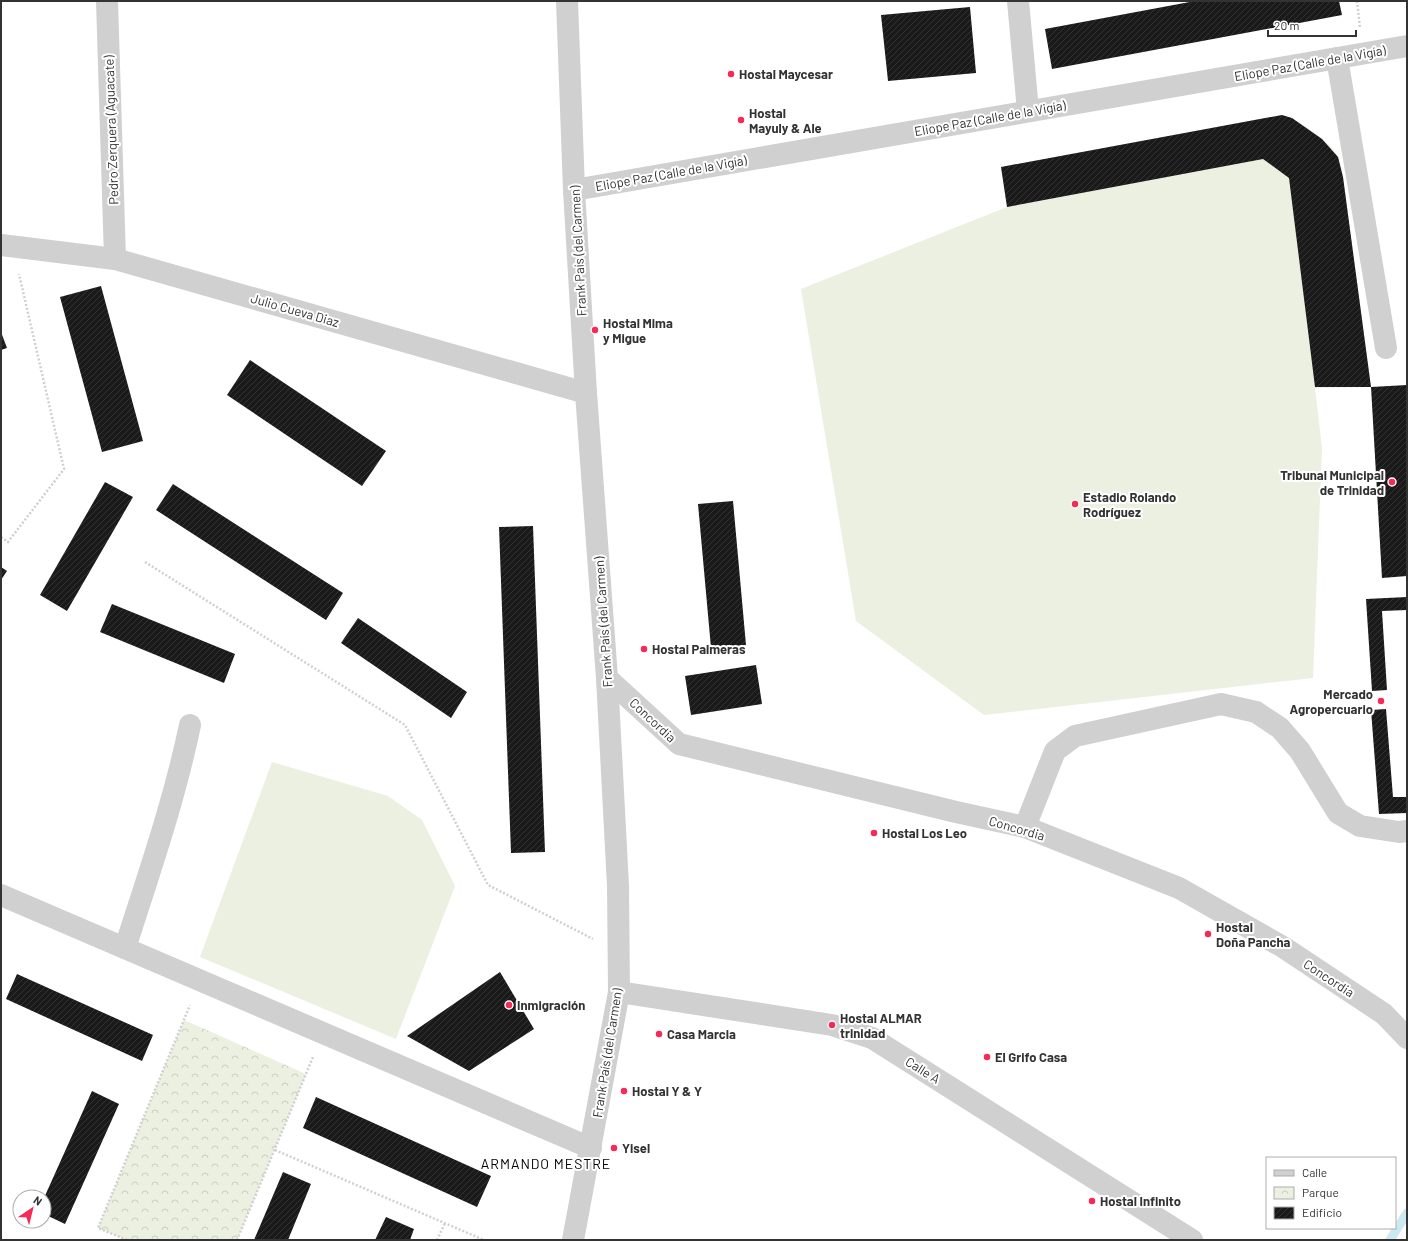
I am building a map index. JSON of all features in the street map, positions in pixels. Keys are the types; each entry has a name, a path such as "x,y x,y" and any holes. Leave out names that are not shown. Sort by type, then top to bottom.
{"street":[{"name":"Pedro Zerquera (Aguacate)","path":"107,1 115,259"},
{"name":"Frank País (del Carmen)","path":"567,1 574,190 586,393 607,678 618,886 618,992 591,1148 573,1240"},
{"path":"1018,1 1028,111"},
{"name":"Eliope Paz (Calle de la Vigía)","path":"574,190 1407,46"},
{"path":"1338,58 1386,348"},
{"name":"Julio Cueva Diaz","path":"6,246 115,259 586,393"},
{"name":"Concordia","path":"607,678 679,744 948,810 1025,827 1179,888 1289,951 1384,1014 1407,1038"},
{"path":"1025,827 1055,751 1075,736 1221,704 1256,712 1280,728 1300,751 1338,813 1360,826 1399,832 1407,831"},
{"path":"125,948 169,814 190,725"},
{"path":"1,895 591,1148"},
{"name":"Calle A","path":"618,992 832,1025 872,1038 1192,1240"}],"path":[{"path":"1,538 8,542 64,469 6,246"},
{"path":"144,562 405,726 488,885 618,952"},
{"path":"127,1240 98,1228 200,980"},
{"path":"237,1240 323,1033"},
{"path":"275,1150 484,1240"},
{"path":"437,1240 445,1223"}],"green space":[{"name":"Estadio Rolando Rodríguez","path":"1282,115 1314,132 1329,145 1339,158 1343,177 1371,387 1315,388 1322,448 1313,678 984,715 856,621 801,289 1007,207 1001,167"},
{"path":"272,762 388,796 422,820 455,886 396,1039 200,957"},
{"path":"184,1020 306,1074 237,1240 127,1240 98,1228"}],"building":[{"path":"1195,1 1339,1 1342,15 1052,69 1045,29"},
{"path":"970,7 976,73 888,81 881,15"},
{"path":"1282,115 1292,118 1322,139 1338,157 1343,177 1371,387 1315,387 1289,178 1263,159 1007,207 1001,167"},
{"path":"101,286 143,441 102,452 60,297"},
{"path":"1,332 7,348 1,350"},
{"path":"250,360 386,451 362,486 227,395"},
{"name":"Tribunal Municipal de Trinidad","path":"1407,385 1407,576 1382,578 1371,387"},
{"path":"105,482 133,497 67,611 40,595"},
{"path":"173,484 343,593 326,620 156,510"},
{"path":"733,501 746,645 711,648 698,504"},
{"path":"533,526 545,852 511,853 499,527"},
{"path":"1,567 7,571 1,580"},
{"path":"1407,597 1407,610 1382,611 1387,690 1372,691 1366,599"},
{"path":"112,604 235,654 224,683 100,632"},
{"path":"358,618 467,692 451,718 341,643"},
{"path":"756,665 762,704 691,715 685,676"},
{"path":"1386,709 1393,797 1407,797 1407,813 1379,814 1371,710"},
{"path":"500,972 534,1029 469,1071 407,1036"},
{"path":"17,974 153,1035 142,1061 6,999"},
{"path":"92,1091 119,1104 65,1224 52,1218 52,1189 48,1189"},
{"path":"316,1097 491,1176 477,1207 303,1128"},
{"path":"283,1172 311,1184 288,1240 254,1240"},
{"path":"386,1217 414,1229 410,1240 375,1240"}],"waterway":[{"path":"1390,1240 1407,1213"}],"place":[{"name":"Hostal Maycesar","path":"731,74"},
{"name":"Hostal Mayuly & Ale","path":"741,120"},
{"name":"Hostal Mima y Migue","path":"595,330"},
{"name":"Tribunal Municipal de Trinidad","path":"1392,482"},
{"name":"Estadio Rolando Rodríguez","path":"1075,504"},
{"name":"Hostal Palmeras","path":"644,649"},
{"name":"Mercado Agropercuario","path":"1381,701"},
{"name":"Hostal Los Leo","path":"874,833"},
{"name":"Hostal Doña Pancha","path":"1208,934"},
{"name":"Inmigración","path":"509,1005"},
{"name":"Hostal ALMAR trinidad","path":"832,1025"},
{"name":"Casa Marcia","path":"659,1034"},
{"name":"El Grifo Casa","path":"987,1057"},
{"name":"Hostal Y & Y","path":"624,1091"},
{"name":"Yisel","path":"614,1148"},
{"name":"Hostal Infinito","path":"1092,1201"}],"district":[{"name":"ARMANDO MESTRE","path":"546,1164"}]}
